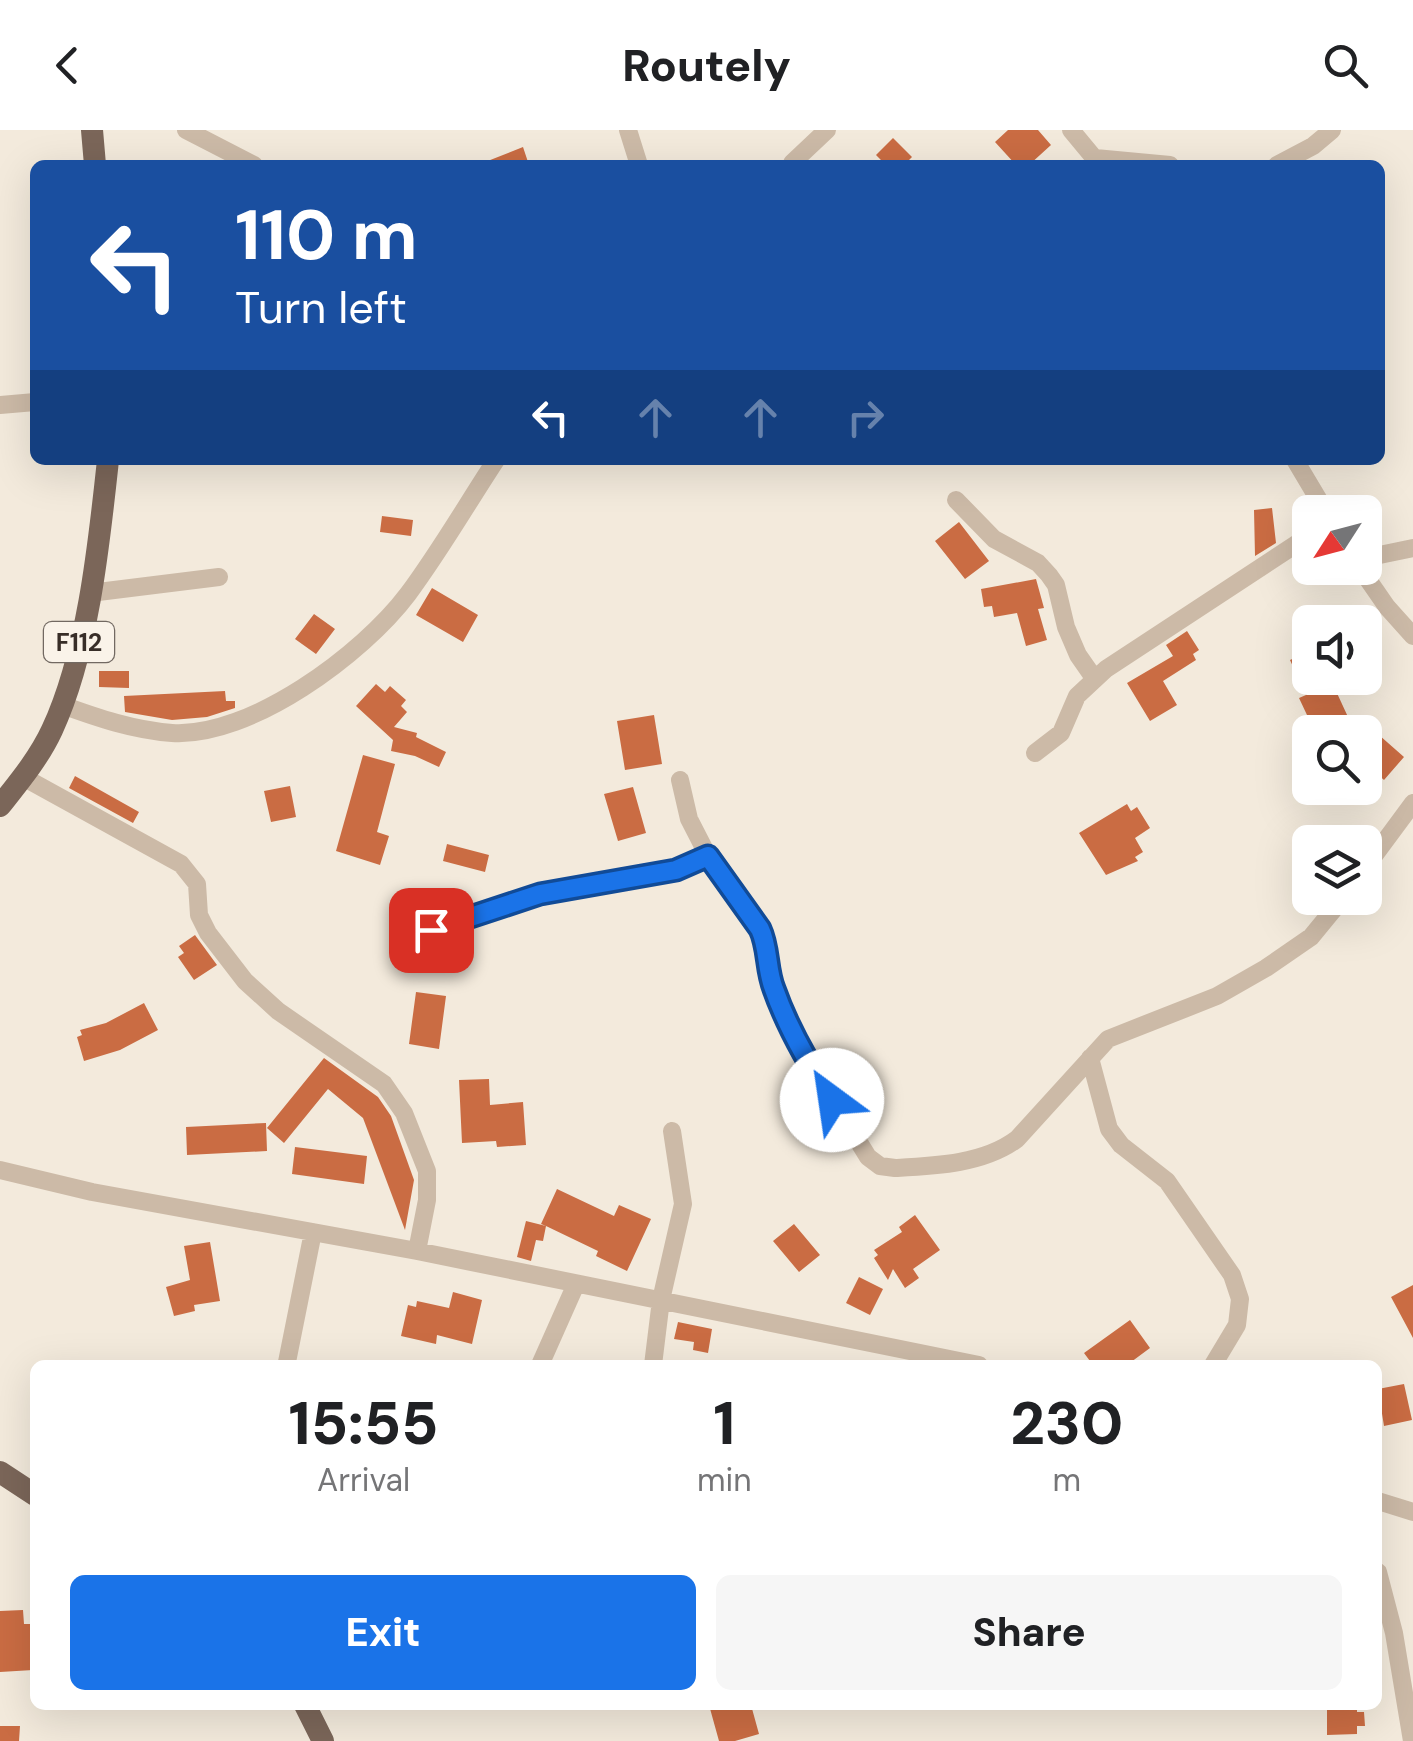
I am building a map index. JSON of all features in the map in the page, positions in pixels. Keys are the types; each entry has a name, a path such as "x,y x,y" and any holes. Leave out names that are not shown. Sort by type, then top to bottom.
{"main road":[{"path":"92,130 95,160"},
{"name":"F112","path":"0,806 52,731 62,704 90,594 107,465"},
{"path":"0,1472 30,1492"},
{"path":"308,1710 323,1741"}],"street":[{"path":"186,130 244,160"},
{"path":"628,130 637,160"},
{"path":"796,160 827,130"},
{"path":"1071,130 1096,160"},
{"path":"1286,160 1332,130"},
{"path":"0,405 30,402"},
{"path":"62,704 120,725 174,733 207,731 227,727 304,688 380,624 406,596 493,465"},
{"path":"1299,465 1316,495"},
{"path":"956,500 994,539 1038,563 1049,574 1056,585 1066,627 1094,678"},
{"path":"1035,753 1060,734 1077,696 1094,678 1292,547"},
{"path":"1382,554 1413,548"},
{"path":"90,594 219,576"},
{"path":"1372,585 1413,636"},
{"path":"23,777 182,864 197,884 199,915 208,933 246,982 278,1011 384,1084 404,1113 427,1171 427,1200 417,1251"},
{"path":"680,780 688,819 765,941 770,980 793,1036 868,1156 880,1166 912,1168 988,1156 1003,1149 1017,1139 1108,1039 1218,996 1311,937 1330,915"},
{"path":"1382,845 1413,804"},
{"path":"431,930 540,894 676,870 708,856"},
{"path":"1090,1058 1109,1129 1120,1145 1167,1181 1232,1274 1240,1299 1237,1325 1215,1360"},
{"path":"654,1360 661,1300 682,1204 672,1131"},
{"path":"0,1170 92,1192 417,1251 955,1360"},
{"path":"287,1360 313,1232"},
{"path":"542,1360 576,1284"},
{"path":"1382,1503 1413,1512"},
{"path":"1382,1587 1394,1633 1412,1741"}],"building":[{"path":"1008,130 1038,130 1051,145 1034,160 1011,160 995,142"},
{"path":"893,138 912,157 881,160 876,155"},
{"path":"523,147 527,160 490,160"},
{"path":"1272,508 1276,543 1255,556 1254,510"},
{"path":"382,516 413,520 411,536 380,532"},
{"path":"959,522 989,561 965,579 935,541"},
{"path":"1036,579 1044,608 1038,609 1047,640 1026,646 1017,613 994,617 992,606 984,607 981,589"},
{"path":"432,588 478,615 463,642 416,615"},
{"path":"314,614 335,629 316,654 295,639"},
{"path":"1187,631 1199,650 1193,654 1196,660 1163,681 1177,705 1150,721 1127,683 1173,656 1166,645"},
{"path":"99,671 129,671 129,688 99,687"},
{"path":"376,684 385,692 390,686 406,700 401,706 407,712 394,727 417,733 416,737 446,752 439,767 391,751 393,740 356,706"},
{"path":"225,691 226,701 235,701 235,708 207,717 172,720 125,712 124,696"},
{"path":"1338,695 1347,715 1307,715 1299,698"},
{"path":"654,715 662,764 625,770 617,721"},
{"path":"1382,738 1404,757 1382,778"},
{"path":"363,755 395,764 377,832 389,836 380,865 336,851"},
{"path":"75,776 139,812 133,823 69,788"},
{"path":"290,786 296,817 271,822 264,791"},
{"path":"633,787 646,833 618,841 604,794"},
{"path":"1127,804 1131,811 1137,807 1150,828 1135,838 1143,852 1135,857 1138,861 1106,875 1079,833"},
{"path":"447,844 489,855 485,872 443,861"},
{"path":"195,935 217,965 194,980 178,957 184,953 179,946"},
{"path":"416,992 446,996 439,1049 409,1044"},
{"path":"144,1003 158,1030 120,1050 84,1061 77,1037 82,1035 80,1030 106,1023"},
{"path":"324,1058 378,1097 391,1116 414,1180 405,1230 363,1118 328,1089 284,1143 267,1128"},
{"path":"489,1079 490,1105 523,1102 526,1145 497,1147 496,1141 462,1143 459,1080"},
{"path":"266,1123 267,1151 187,1155 186,1127"},
{"path":"295,1147 367,1156 364,1184 292,1174"},
{"path":"557,1189 614,1216 619,1205 651,1219 627,1271 596,1256 598,1251 541,1224"},
{"path":"915,1215 940,1250 913,1269 919,1278 905,1288 893,1269 888,1280 874,1258 878,1255 874,1250 902,1232 899,1227"},
{"path":"526,1221 546,1226 543,1241 536,1240 531,1261 517,1257"},
{"path":"794,1224 820,1255 799,1272 773,1241"},
{"path":"210,1242 220,1301 194,1305 195,1311 174,1316 166,1287 190,1280 184,1246"},
{"path":"859,1277 883,1289 870,1315 846,1303"},
{"path":"1413,1285 1413,1338 1391,1297"},
{"path":"453,1292 482,1300 472,1344 437,1335 436,1344 401,1336 408,1305 416,1307 417,1301 449,1308"},
{"path":"1130,1320 1150,1348 1134,1360 1089,1360 1084,1353"},
{"path":"678,1322 712,1329 708,1353 693,1350 694,1342 674,1339"},
{"path":"1404,1384 1412,1420 1384,1426 1382,1388"},
{"path":"23,1610 24,1624 30,1624 30,1670 0,1672 0,1611"},
{"path":"710,1710 752,1710 759,1734 719,1741"},
{"path":"1327,1710 1364,1712 1365,1726 1357,1726 1357,1734 1327,1735"},
{"path":"0,1726 20,1726 19,1741 0,1741"}],"route":[{"path":"431,930 540,894 676,870 708,856 760,929 768,970 793,1036 832,1100"}]}
